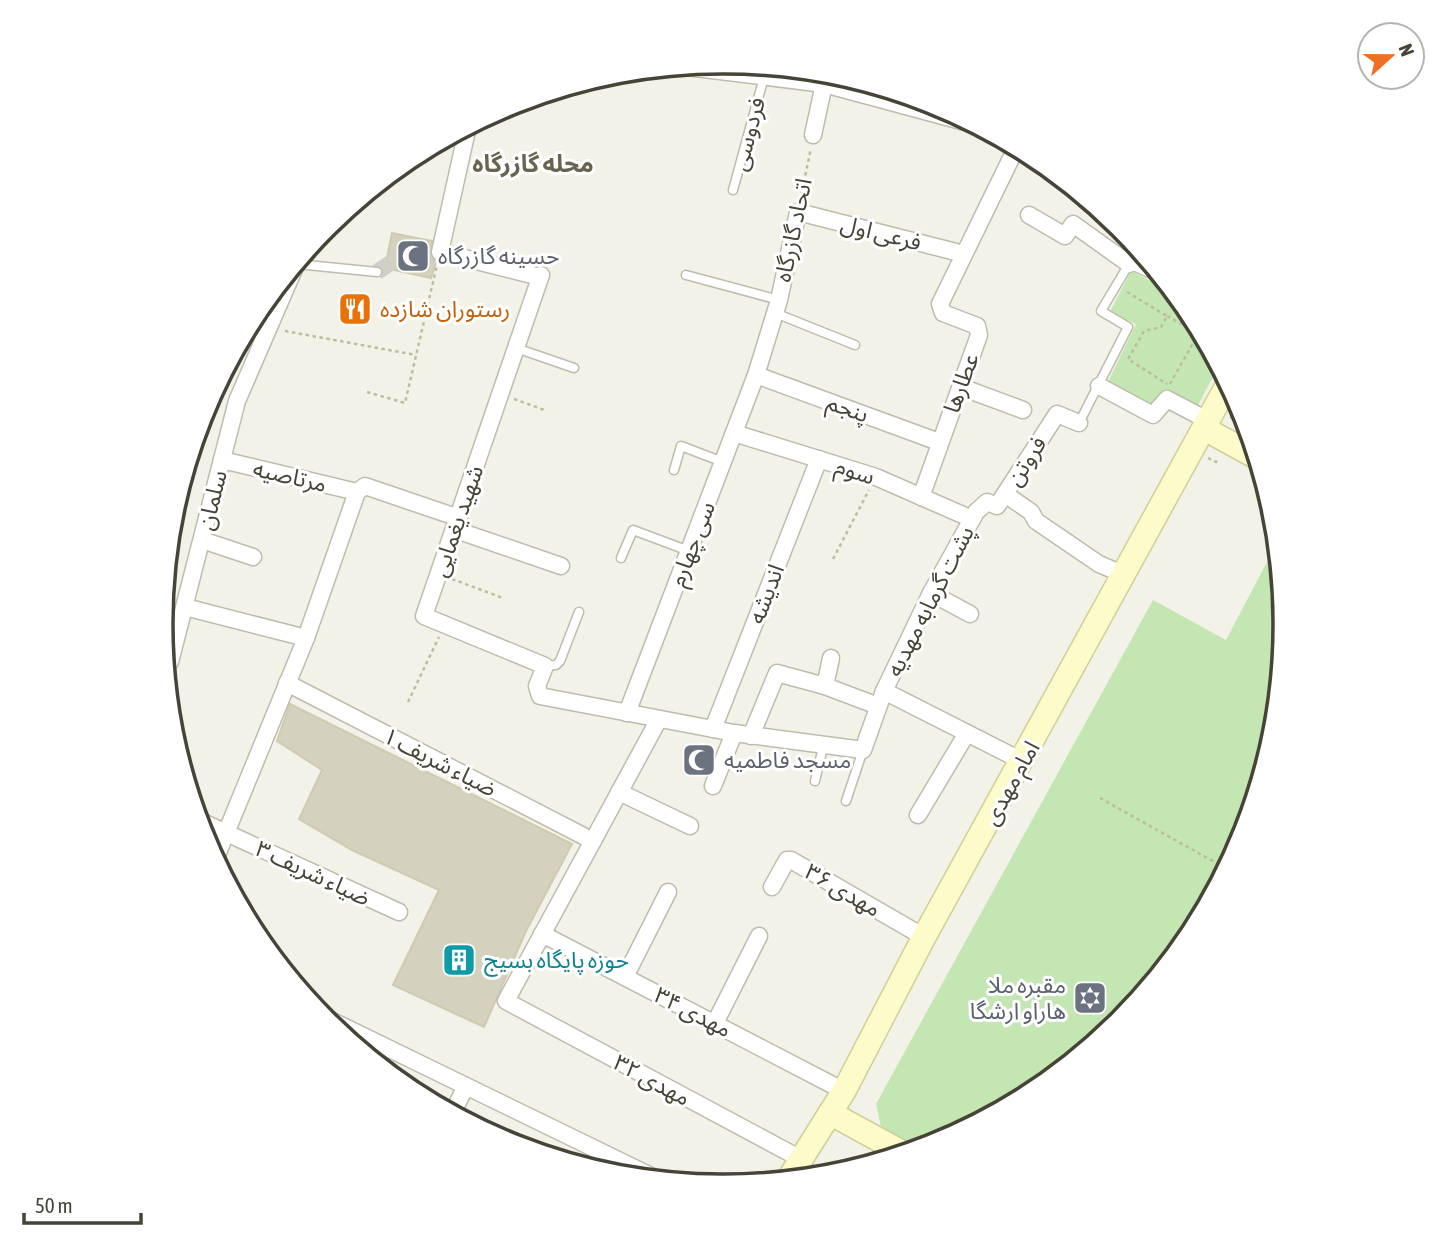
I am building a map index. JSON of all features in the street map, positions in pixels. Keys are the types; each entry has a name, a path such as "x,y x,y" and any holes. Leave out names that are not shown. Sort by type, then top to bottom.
{"main road":[{"name":"امام مهدی","path":"794,1170 844,1091 924,937 1223,394"},
{"path":"1207,425 1246,450"},
{"path":"830,1113 893,1147"}],"street":[{"path":"813,135 824,83"},
{"path":"440,252 465,138"},
{"path":"964,254 1012,155"},
{"name":"فرعی اول","path":"798,212 964,254"},
{"name":"اتحاد گازرگاه","path":"756,375 777,307 798,212"},
{"path":"1029,215 1065,236 1073,223 1129,264"},
{"name":"شهید یغمایی","path":"440,252 541,276 458,524 424,616 545,666"},
{"name":"عطارها","path":"921,497 979,330 976,326 943,313 940,304 964,254"},
{"name":"سلمان","path":"173,640 237,401 282,295"},
{"name":"سی چهارم","path":"627,713 756,375"},
{"name":"پنجم","path":"756,375 939,442"},
{"path":"1099,386 1153,415 1167,399 1207,425"},
{"path":"961,387 1023,410"},
{"name":"فروتن","path":"974,516 986,502 997,506 1057,414 1079,423"},
{"name":"سوم","path":"734,433 876,477 974,516"},
{"name":"اندیشه","path":"713,729 819,459"},
{"name":"مرتاصیه","path":"222,460 357,492 365,486 458,524"},
{"path":"220,845 227,833 306,638 357,492"},
{"path":"1005,494 1031,512 1036,521 1099,564 1125,575"},
{"name":"پشت گرمابه مهدیه","path":"863,750 884,691 931,593 974,516"},
{"path":"458,524 561,566"},
{"path":"202,540 253,556"},
{"path":"931,593 970,614"},
{"path":"184,607 306,638"},
{"path":"825,686 831,658"},
{"path":"545,666 536,691 540,696 751,736 863,750"},
{"path":"751,736 774,674 779,673 825,686 877,706"},
{"name":"ضیاء شریف ۱","path":"287,683 593,841"},
{"path":"884,691 1022,761"},
{"path":"542,934 659,719"},
{"path":"713,786 734,733"},
{"path":"919,815 967,733"},
{"path":"620,792 690,826"},
{"name":"ضیاء شریف ۳","path":"212,826 399,912"},
{"name":"مهدی ۳۶","path":"772,887 787,860 790,860 924,937"},
{"path":"625,977 668,892"},
{"name":"مهدی ۳۴","path":"542,934 844,1091"},
{"name":"مهدی ۳۲","path":"542,934 506,999 507,1004 801,1159"},
{"path":"715,1023 760,936"},
{"path":"373,1049 466,1086 631,1167"},
{"path":"456,1105 466,1086"}],"lane":[{"name":"فردوسی","path":"733,190 753,75"},
{"path":"308,263 377,272"},
{"path":"1079,423 1128,327 1101,311 1129,264 1146,271"},
{"path":"686,275 777,307 855,345"},
{"path":"516,348 574,368"},
{"path":"674,470 681,446 723,462"},
{"path":"621,558 633,530 689,551"},
{"path":"545,666 556,665 560,661 579,612"},
{"path":"815,781 823,747"},
{"path":"846,801 863,750"}],"path":[{"name":"اتحاد گازرگاه","path":"798,212 813,135"},
{"path":"366,392 405,403 440,252"},
{"path":"1115,285 1185,324"},
{"path":"1167,316 1161,327 1144,331 1128,359 1170,385 1195,340"},
{"path":"269,328 416,355"},
{"path":"501,394 547,411"},
{"path":"834,559 876,477"},
{"path":"439,574 503,598"},
{"path":"408,702 445,625"},
{"path":"1100,798 1218,864"}],"green space":[{"path":"1131,271 1156,284 1181,318 1214,375 1197,407 1167,393 1152,411 1107,384 1136,324 1110,312"},
{"path":"1270,557 1273,588 1273,660 1255,766 1232,835 1181,930 1160,959 1113,1013 1059,1061 1029,1082 967,1118 908,1142 881,1127 876,1104 1153,600 1226,640"}],"building":[{"name":"حسینه گازرگاه","path":"392,233 432,241 430,254 436,262 431,278 385,268"},
{"path":"290,704 572,844 526,931 484,1027 393,985 439,890 352,850 299,819 322,770 277,741"}],"tunnel":[{"path":"377,272 392,262 440,252"}],"place":[{"name":"حسینه گازرگاه","path":"413,256"},
{"name":"رستوران شازده","path":"355,309"},
{"name":"مسجد فاطمیه","path":"699,760"},
{"name":"حوزه پایگاه بسیج","path":"459,960"},
{"name":"مقبره ملا هاراو ارشگا","path":"1090,998"}],"district":[{"name":"محله گازرگاه","path":"533,163"}]}
